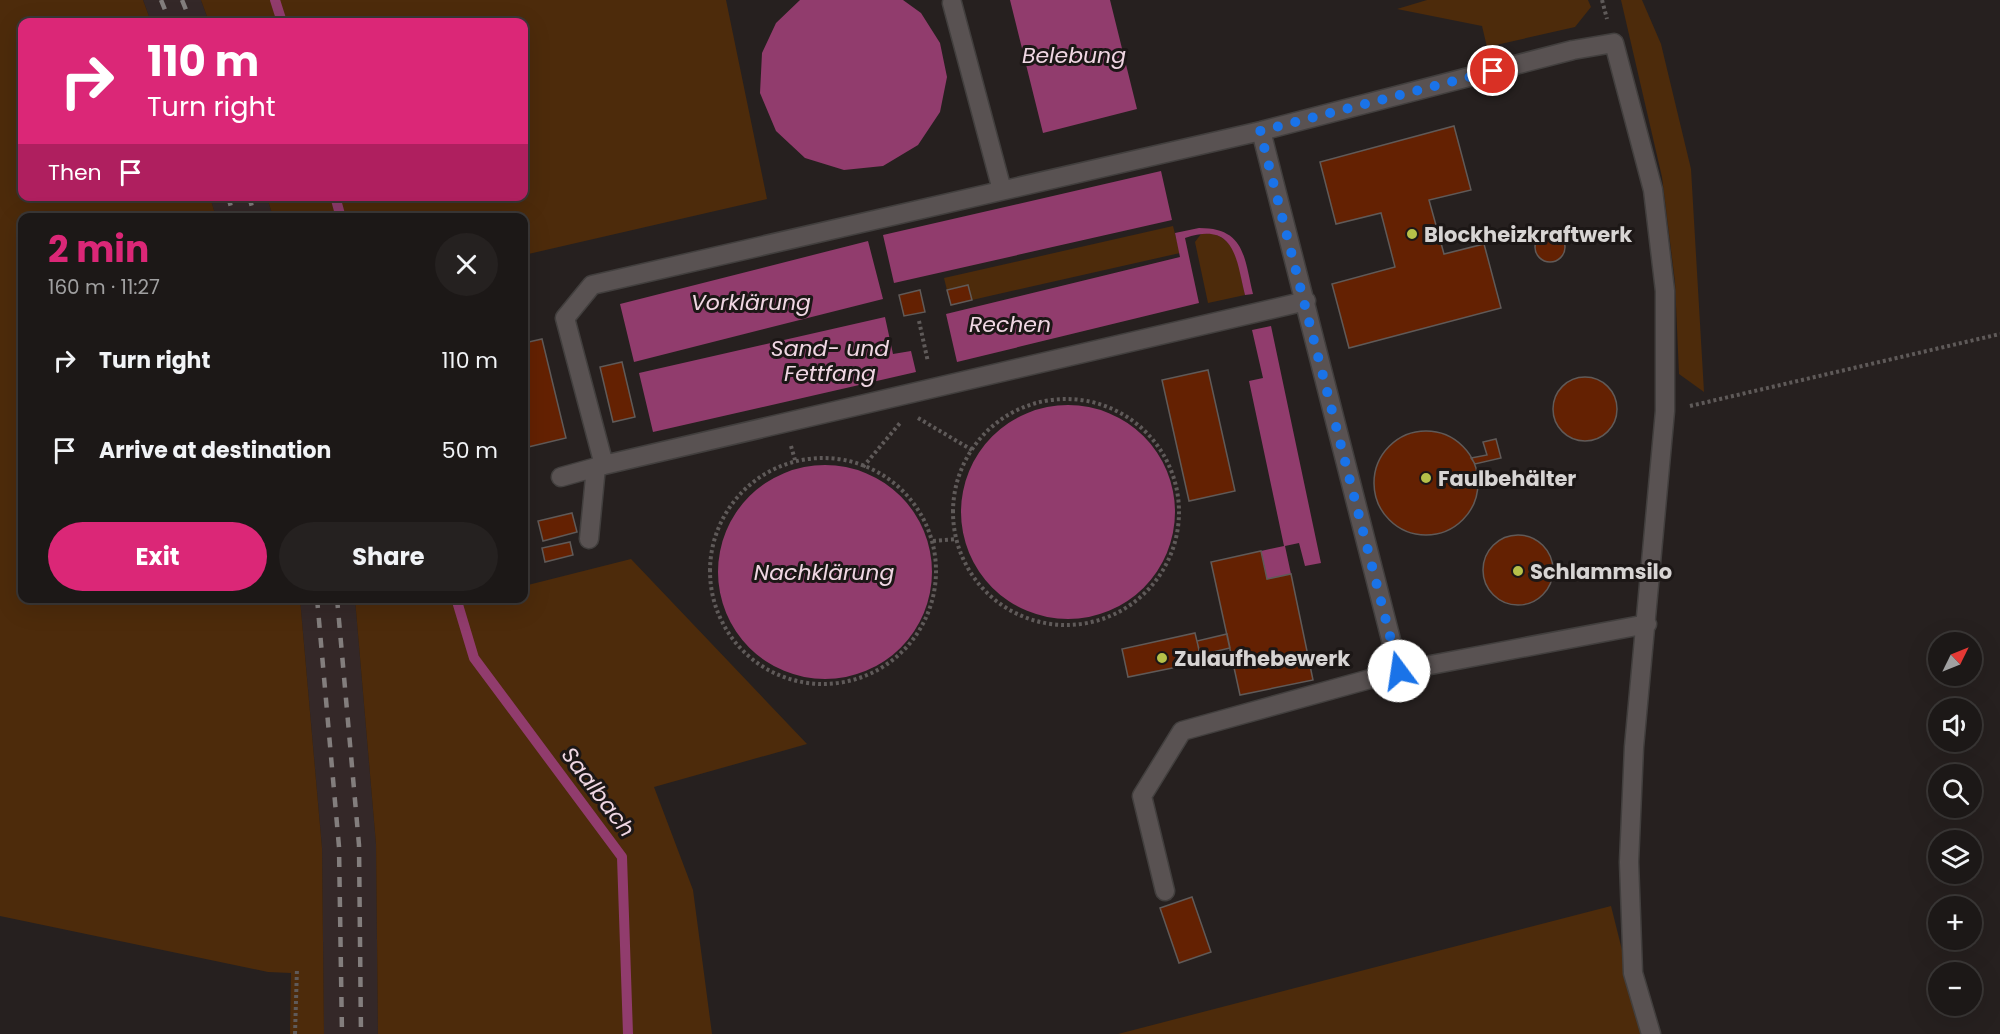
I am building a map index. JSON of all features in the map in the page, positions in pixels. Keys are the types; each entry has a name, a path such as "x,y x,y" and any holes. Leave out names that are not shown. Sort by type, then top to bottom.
{"street":[{"path":"952,3 1002,190"},
{"path":"589,538 600,466 565,318 592,285 1260,131 1573,50 1614,43 1653,190 1665,291 1665,411 1634,747 1629,862 1633,974 1651,1034"},
{"path":"1260,131 1306,301 1399,671"},
{"path":"561,477 934,386 1306,301"},
{"path":"1166,891 1142,796 1182,731 1399,671 1647,624"}],"path":[{"path":"919,321 934,386"},
{"path":"1665,411 2000,334"},
{"path":"1051,399 1092,401 1129,417 1158,446 1176,482 1179,526 1167,566 1139,600 1102,621 1059,626 1017,615 978,584 956,539 954,489 972,450 975,444 1013,412 1051,399"},
{"path":"909,413 972,450"},
{"path":"863,467 901,422"},
{"path":"795,460 848,461 886,477 915,505 933,542 936,584 923,626 896,659 858,680 816,685 774,674 734,643 712,598 711,549 731,503 769,471 795,460"},
{"path":"933,542 956,539"},
{"path":"295,1034 297,968"}],"shaded area":[{"path":"0,0 143,0 150,18 18,18 18,201 211,201 215,213 18,213 18,603 300,603 322,848 324,1034 290,1034 291,973 268,972 0,916"},
{"path":"143,0 201,0 208,18 150,18"},
{"path":"201,0 726,0 767,199 528,254 528,213 272,213 268,201 528,201 528,18 208,18"},
{"path":"1427,0 1588,0 1591,7 1575,27 1487,47 1482,26 1397,9"},
{"path":"1621,0 1642,0 1661,44 1691,169 1704,392 1679,374 1675,282 1662,177"},
{"path":"211,201 268,201 272,213 215,213"},
{"path":"1173,226 1180,253 972,300 968,285 947,290 944,278"},
{"path":"1210,233 1220,236 1232,249 1239,266 1245,295 1208,303 1195,242 1201,234"},
{"path":"631,559 807,744 654,787 693,890 712,1034 378,1034 376,844 355,603 528,603 528,585"},
{"path":"300,603 355,603 376,844 378,1034 324,1034 322,848"},
{"path":"1611,906 1643,1034 1118,1034"}],"water":[{"path":"800,0 903,0 921,13 940,43 947,77 940,112 918,145 883,166 844,170 805,158 776,131 760,93 762,53 776,23"},
{"name":"Belebung","path":"1010,0 1110,0 1137,109 1043,133"},
{"path":"1161,171 1172,220 894,283 883,235"},
{"name":"Rechen","path":"1199,228 1214,229 1234,239 1244,257 1253,294 1245,295 1239,268 1230,246 1224,239 1202,234 1185,238 1199,303 957,362 946,314 1180,257 1175,233"},
{"name":"Vorklärung","path":"868,241 883,299 634,362 620,304"},
{"name":"Sand- und Fettfang","path":"885,317 893,354 911,351 916,372 653,432 639,373"},
{"path":"1271,326 1321,563 1305,566 1299,543 1285,546 1291,574 1267,579 1261,551 1284,546 1249,381 1263,378 1252,330"},
{"path":"1068,405 1089,407 1109,413 1127,423 1150,444 1167,471 1173,491 1175,512 1173,533 1167,553 1157,571 1136,594 1109,611 1089,617 1068,619 1047,617 1027,611 1009,601 986,580 969,553 963,533 961,512 963,491 969,471 979,453 1000,430 1027,413 1047,407"},
{"name":"Nachklärung","path":"825,465 846,467 866,473 884,483 907,504 924,531 930,551 932,572 930,593 924,613 914,631 893,654 866,671 846,677 825,679 804,677 784,671 766,661 743,640 726,613 720,593 718,572 720,551 726,531 736,513 757,490 784,473 804,467"}],"building":[{"name":"Blockheizkraftwerk","path":"1454,126 1471,190 1429,200 1444,254 1484,244 1501,308 1349,348 1332,284 1395,267 1381,213 1336,224 1320,162"},
{"path":"1550,232 1561,236 1565,247 1561,258 1550,262 1539,258 1535,247 1539,236"},
{"path":"968,285 972,300 951,305 947,290"},
{"path":"920,290 925,312 904,316 899,295"},
{"path":"542,339 566,438 528,447 528,342"},
{"path":"622,362 635,417 613,422 600,367"},
{"path":"1208,370 1235,491 1189,501 1162,380"},
{"path":"1579,377 1591,377 1608,386 1615,397 1617,409 1615,421 1608,432 1591,441 1579,441 1567,436 1558,427 1553,415 1553,403 1558,391 1567,382"},
{"name":"Faulbehälter","path":"1426,431 1446,435 1463,446 1474,463 1478,483 1474,503 1463,520 1446,531 1426,535 1406,531 1389,520 1378,503 1374,483 1378,463 1389,446 1406,435"},
{"path":"1496,439 1501,458 1475,464 1471,458 1487,455 1483,442"},
{"path":"572,513 577,532 543,541 538,521"},
{"name":"Schlammsilo","path":"1518,535 1531,538 1543,545 1550,557 1553,570 1550,583 1543,595 1531,602 1518,605 1505,602 1493,595 1486,583 1483,570 1486,557 1493,545 1505,538"},
{"path":"570,542 573,555 545,562 542,548"},
{"path":"1261,551 1267,579 1291,574 1313,680 1240,695 1211,562"},
{"name":"Zulaufhebewerk","path":"1195,633 1202,662 1128,677 1122,649"},
{"path":"1227,634 1230,648 1200,655 1197,641"},
{"path":"1192,897 1211,952 1179,963 1160,908"}],"waterway":[{"name":"Saalbach","path":"275,0 281,18"},
{"name":"Saalbach","path":"336,201 340,213"},
{"name":"Saalbach","path":"458,603 474,658 622,857 628,1034"}],"railway":[{"path":"161,0 168,18"},
{"path":"182,0 189,18"},
{"path":"229,201 233,213"},
{"path":"250,201 254,213"},
{"path":"317,603 339,847 342,1034"},
{"path":"337,603 359,845 361,1034"}],"place":[{"name":"Blockheizkraftwerk","path":"1412,234"},
{"name":"Faulbehälter","path":"1426,478"},
{"name":"Schlammsilo","path":"1518,571"},
{"name":"Zulaufhebewerk","path":"1162,658"}],"route":[{"path":"1399,671 1306,301 1260,131 1493,71"}]}
